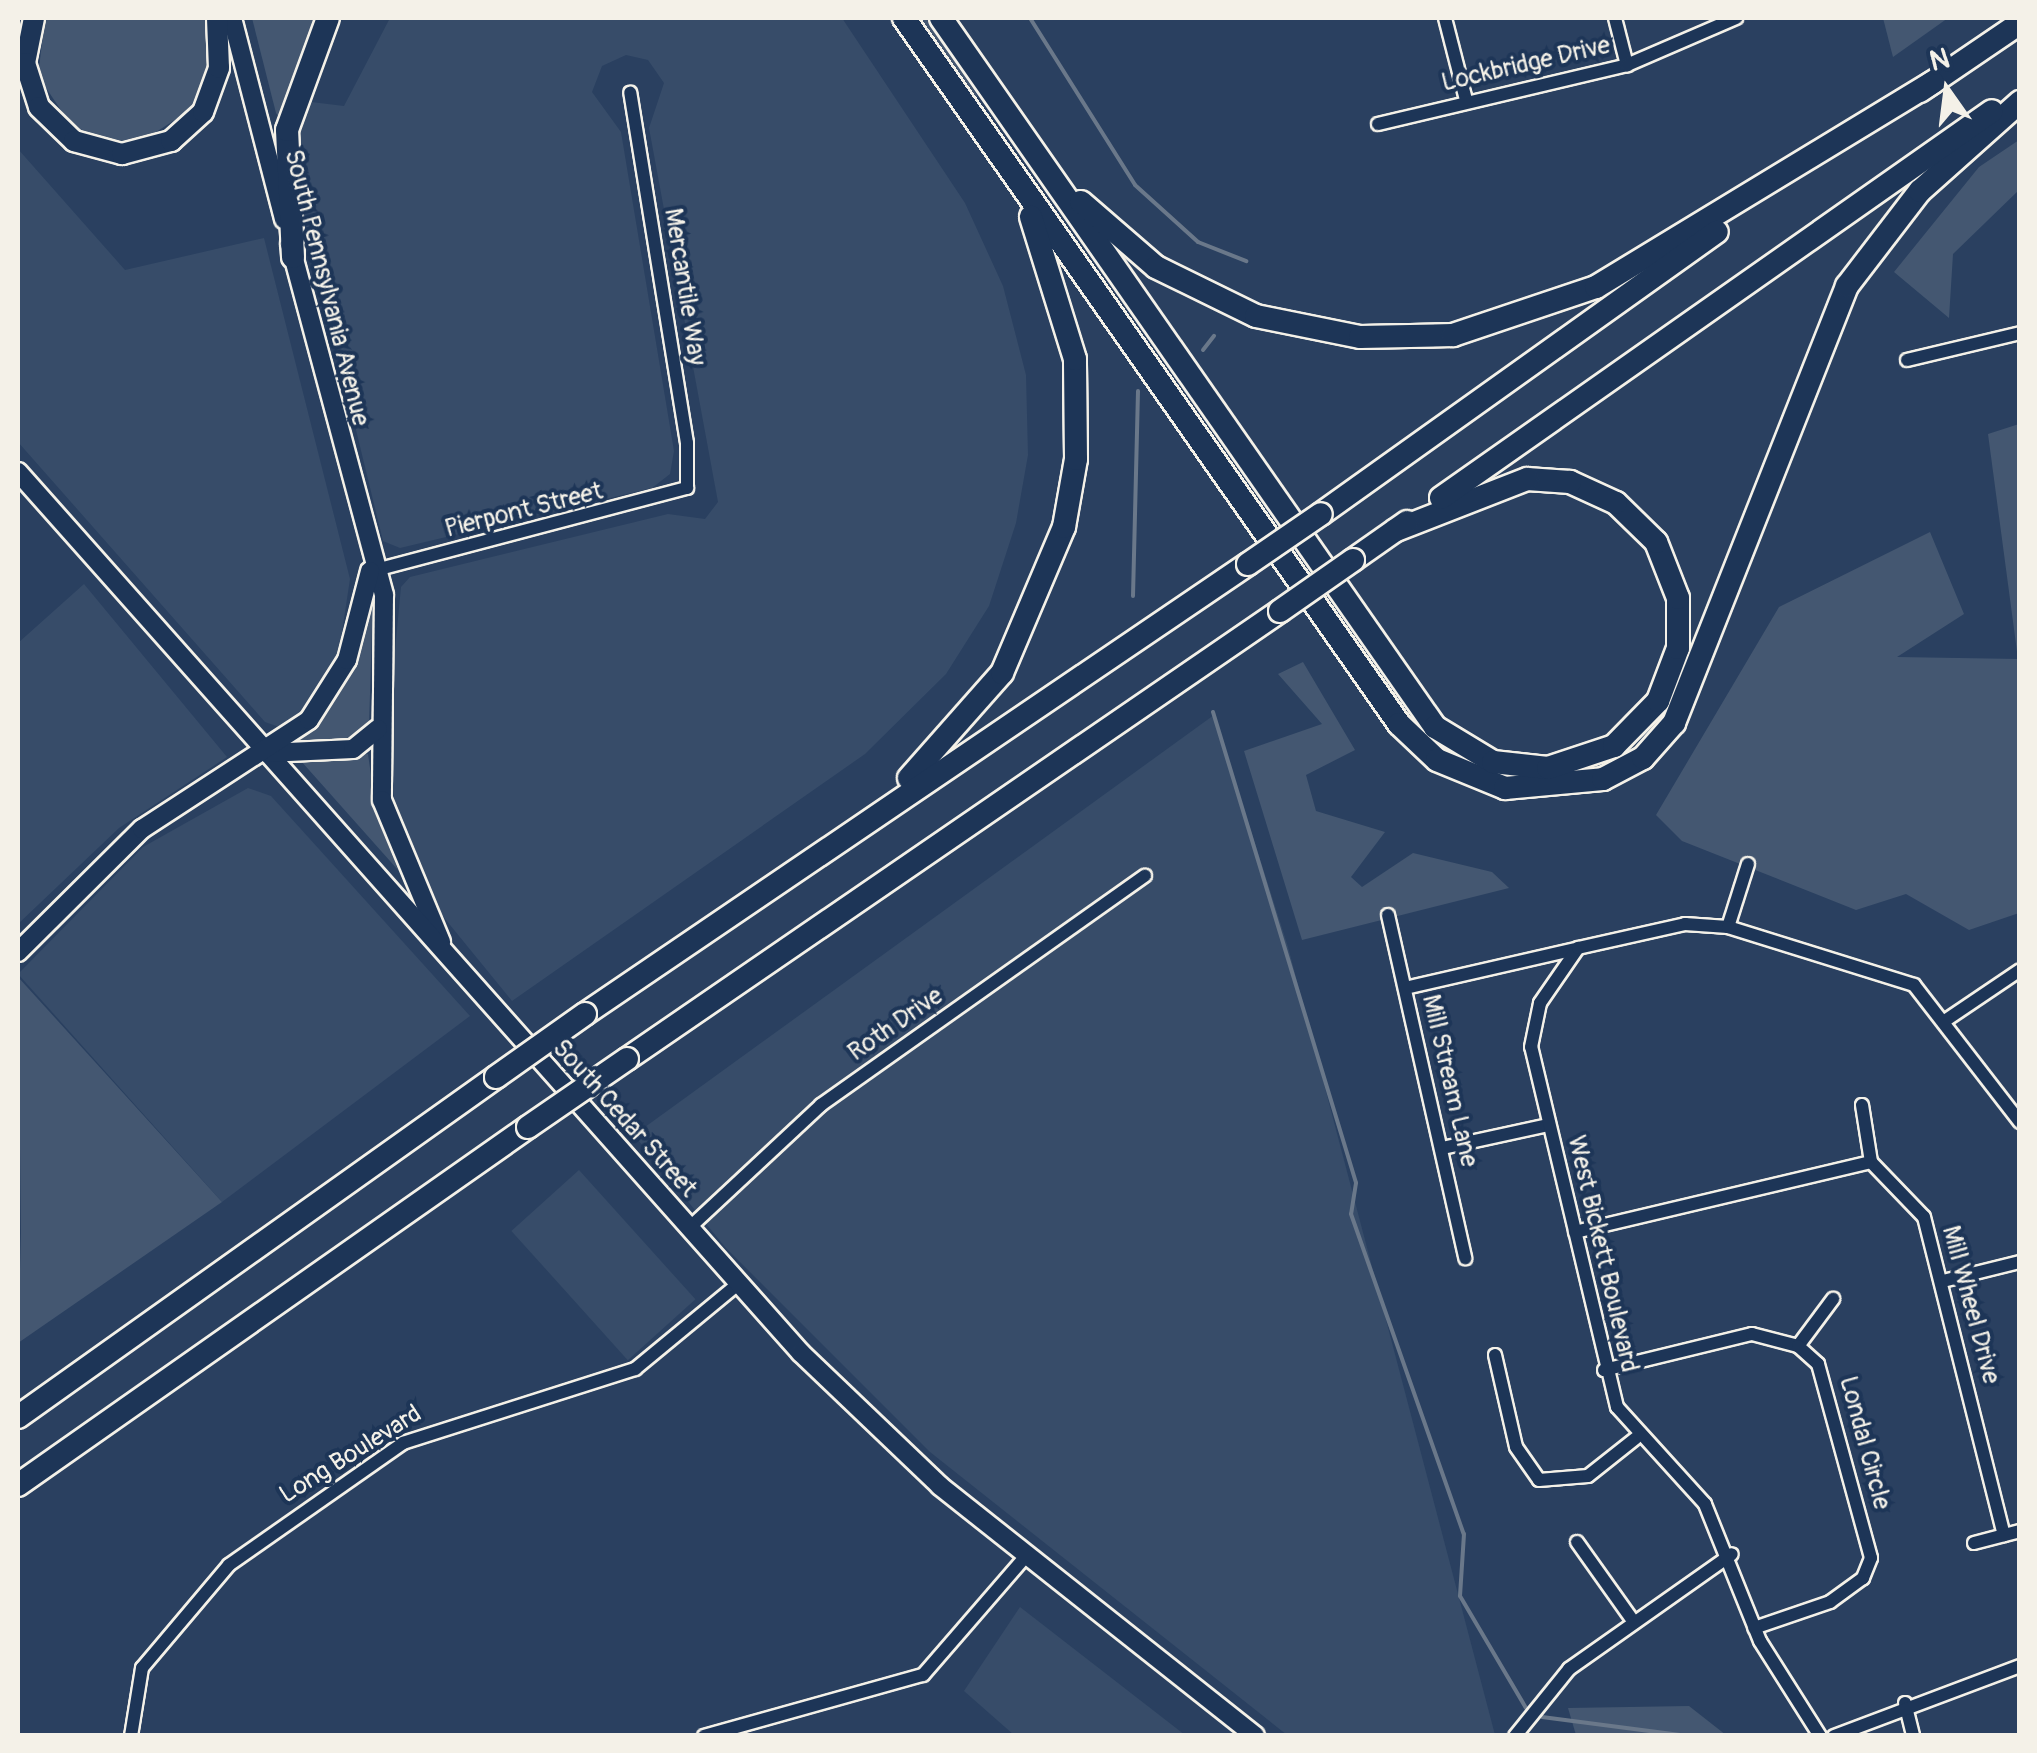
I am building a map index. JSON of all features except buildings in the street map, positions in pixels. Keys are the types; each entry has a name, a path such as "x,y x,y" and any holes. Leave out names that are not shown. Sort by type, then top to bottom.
{"highway":[{"path":"294,257 287,130 328,18"},
{"path":"904,18 1399,724 1437,760 1505,788 1603,779 1642,758 1674,723 1839,301 1905,207 2020,102"},
{"path":"941,18 1443,734 1493,762 1556,767 1614,746 1658,701 1678,648 1678,598 1656,542 1616,502 1570,482 1527,479 1396,530"},
{"path":"18,1417 876,811 1321,514 2020,22"},
{"path":"1011,119 1110,232 1187,286 1295,327 1415,338 1497,327 1584,294 1934,82"},
{"path":"18,1485 626,1059 1280,611 2020,92"},
{"path":"876,811 1002,672 1053,565 1072,488 1074,359 1057,282 972,114"}],"main road":[{"path":"34,18 25,63 38,107 74,141 122,154 172,141 203,112 219,68 218,18"},
{"name":"South Pennsylvania Avenue","path":"232,18 370,571 385,612 378,728 387,820 449,961"},
{"name":"South Cedar Street","path":"18,472 736,1285 873,1426 1026,1556 1255,1736"},
{"name":"South Pennsylvania Avenue","path":"19,947 142,829 266,754 309,720 338,680 370,571"},
{"path":"266,754 353,749 378,728"}],"street":[{"path":"1445,18 1466,100"},
{"path":"1616,18 1627,65"},
{"name":"Lockbridge Drive","path":"1378,124 1466,100 1627,65 1736,18"},
{"name":"Mercantile Way","path":"630,93 687,444 686,488"},
{"path":"1907,360 2020,333"},
{"name":"Pierpont Street","path":"370,571 686,488"},
{"path":"1728,927 1748,864"},
{"name":"Roth Drive","path":"688,1229 822,1105 1144,876"},
{"name":"Mill Stream Lane","path":"1388,915 1465,1258"},
{"path":"1404,988 1684,924 1728,927 1796,955 1890,970 1946,1020 2020,1122"},
{"name":"West Bickett Boulevard","path":"1578,948 1553,974 1532,1026 1548,1126 1604,1370 1636,1438 1706,1504 1732,1554 1754,1628 1820,1736"},
{"path":"1946,1020 2020,970"},
{"path":"1575,1232 1871,1162 1862,1105"},
{"path":"1442,1148 1548,1126"},
{"name":"Mill Wheel Drive","path":"1871,1162 1924,1217 2004,1535"},
{"path":"1942,1281 2020,1262"},
{"name":"Long Boulevard","path":"131,1736 132,1694 164,1633 243,1554 403,1443 634,1368 736,1285"},
{"path":"1604,1370 1736,1335 1798,1346 1833,1298"},
{"name":"Londal Circle","path":"1754,1628 1830,1602 1863,1578 1871,1558 1825,1381 1798,1346"},
{"path":"1494,1355 1516,1446 1539,1480 1588,1476 1636,1438"},
{"path":"1974,1543 2020,1531"},
{"path":"1578,1542 1631,1618"},
{"path":"1515,1736 1569,1669 1631,1618 1732,1554"},
{"path":"704,1736 922,1675 1026,1556"},
{"path":"1834,1736 1905,1703 2020,1666"},
{"path":"1905,1703 1913,1736"}],"shaded area":[{"path":"45,18 209,18 212,62 197,106 137,144 75,131 38,76"},
{"path":"252,18 320,18 281,120 276,113"},
{"path":"390,18 842,18 965,203 1003,286 1026,375 1028,455 1016,523 989,606 946,674 865,754 512,1001 437,909 400,836 386,745 401,587 410,577 668,514 705,519 718,502 649,128 664,83 648,60 626,55 602,66 592,92 621,132 674,451 670,474 652,488 400,548 383,541 305,220 298,132 303,101 344,106"},
{"path":"916,18 929,18 978,97 971,95"},
{"path":"1883,18 1948,18 1893,57"},
{"path":"2019,140 2019,190 1953,254 1949,318 1894,272 1979,167"},
{"path":"18,149 125,270 264,238 350,579 338,658 303,715 282,728 265,722 18,442"},
{"path":"2019,424 2019,913 1969,930 1906,894 1856,910 1682,841 1656,815 1779,607 1930,532 1964,614 1897,657 2018,659 1988,434"},
{"path":"84,584 227,757 119,828 18,924 18,643"},
{"path":"373,594 369,727 354,742 296,743 345,683"},
{"path":"1303,662 1355,750 1306,775 1316,811 1385,832 1351,877 1362,887 1413,853 1492,872 1509,888 1302,940 1244,751 1322,724 1278,674"},
{"path":"1214,715 1288,947 1495,1735 1287,1735 930,1452 725,1247 634,1135"},
{"path":"368,754 377,817 398,870 301,761"},
{"path":"248,788 271,796 470,1016 222,1202 18,974 143,847"},
{"path":"18,977 222,1202 18,1343 21,1232"},
{"path":"579,1170 695,1299 628,1360 511,1231"},
{"path":"1020,1607 1185,1735 1014,1735 964,1691"},
{"path":"1689,1706 1726,1735 1576,1735 1568,1708"}],"waterway":[{"path":"1030,18 1135,185 1198,242 1246,261"},
{"path":"1203,350 1214,336"},
{"path":"1133,596 1138,391"},
{"path":"1213,712 1356,1183 1351,1214 1464,1534 1460,1596 1526,1708"},
{"path":"1542,1717 1688,1736"}]}
